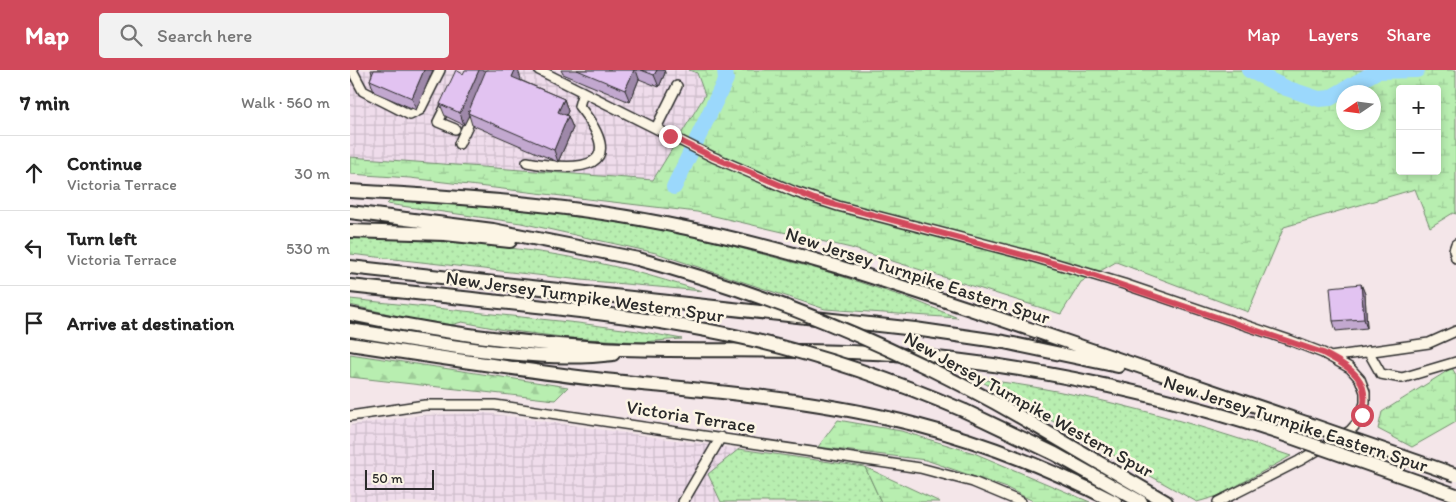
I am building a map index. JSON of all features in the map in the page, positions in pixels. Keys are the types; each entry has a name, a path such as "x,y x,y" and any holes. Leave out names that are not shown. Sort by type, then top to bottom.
{"highway":[{"name":"New Jersey Turnpike Eastern Spur","path":"350,191 546,205 658,222 721,235 879,279 1164,374 1456,475"},
{"name":"New Jersey Turnpike Western Spur","path":"350,212 465,225 555,241 638,259 752,294 841,328 939,373 1166,502"},
{"path":"350,231 445,234 520,242 555,241"},
{"path":"350,267 922,330 1011,344 1164,374"},
{"name":"New Jersey Turnpike Western Spur","path":"350,286 652,320 755,340 866,372 965,410 1048,450 1141,502"},
{"name":"New Jersey Turnpike Eastern Spur","path":"350,314 477,336 552,344 652,349 850,352 974,362 1056,374 1117,387 1216,413 1456,495"},
{"path":"350,330 483,349 550,355 590,357 652,349"},
{"path":"350,344 536,372 762,398 871,415 913,424 985,446 1064,477 1115,502"}],"street":[{"path":"352,70 355,80 363,91 410,115 420,110 440,70"},
{"path":"539,70 713,157 814,199 1071,268 1289,340 1330,357 1350,368 1360,379 1365,392 1365,403 1358,422 1338,440 1218,502"},
{"path":"656,128 677,86"},
{"path":"527,162 559,168 585,166 598,156 601,149 597,135 579,106 583,92"},
{"path":"451,96 438,122 455,129"},
{"path":"459,144 479,103"},
{"path":"1456,244 1454,250 1456,258"},
{"path":"1330,357 1429,343 1456,331"},
{"path":"1368,352 1381,374 1402,378 1456,362"},
{"name":"Victoria Terrace","path":"350,416 424,405 495,405 920,468 973,482 1021,502"},
{"path":"683,502 721,437"}],"shaded area":[{"path":"358,70 689,70 697,72 705,95 653,180 350,157 350,73"},
{"path":"486,413 865,467 881,502 350,502 350,425 422,415"}],"green space":[{"path":"689,70 1456,70 1456,214 1453,213 1430,227 1415,189 1284,227 1248,312 1116,262 1081,282 1061,314 851,248 697,212 410,178 350,174 350,157 653,180 705,95 697,73"},
{"path":"393,198 521,202 681,232 825,271 911,299 958,318 825,309 656,253 521,223 387,204"},
{"path":"350,237 477,244 540,252 641,273 702,291 581,280 350,254"},
{"path":"350,299 578,323 682,339 642,342 570,338 504,330 462,322 451,325 411,319 350,305"},
{"path":"350,354 568,387 555,400 350,377"},
{"path":"1452,368 1456,375 1456,422 1412,447 1378,429 1382,412"},
{"path":"977,379 1017,384 1097,399 1175,419 1291,456 1218,496 1197,502"},
{"path":"838,420 901,431 974,453 1090,502 1035,502 1007,488 926,460 818,447"},
{"path":"739,449 865,467 881,502 721,502 708,474"},
{"path":"865,467 940,502 881,502"}],"building":[{"path":"374,70 424,70 412,98 370,80"},
{"path":"456,70 463,74 465,70 479,70 460,113 440,104"},
{"path":"486,70 515,70 512,77 564,99 558,112 568,116 554,150 468,113"},
{"path":"577,70 634,70 625,90"},
{"path":"641,70 657,70 654,75"},
{"path":"1361,284 1364,319 1333,321 1330,287"}],"waterway":[{"path":"674,187 726,79 725,70"},
{"path":"1249,70 1286,88 1319,99 1330,98 1377,71 1417,70"}],"route":[{"path":"670,136 713,157 814,199 1027,255 1124,284 1323,353 1350,368 1360,379 1365,392 1362,415"}]}
